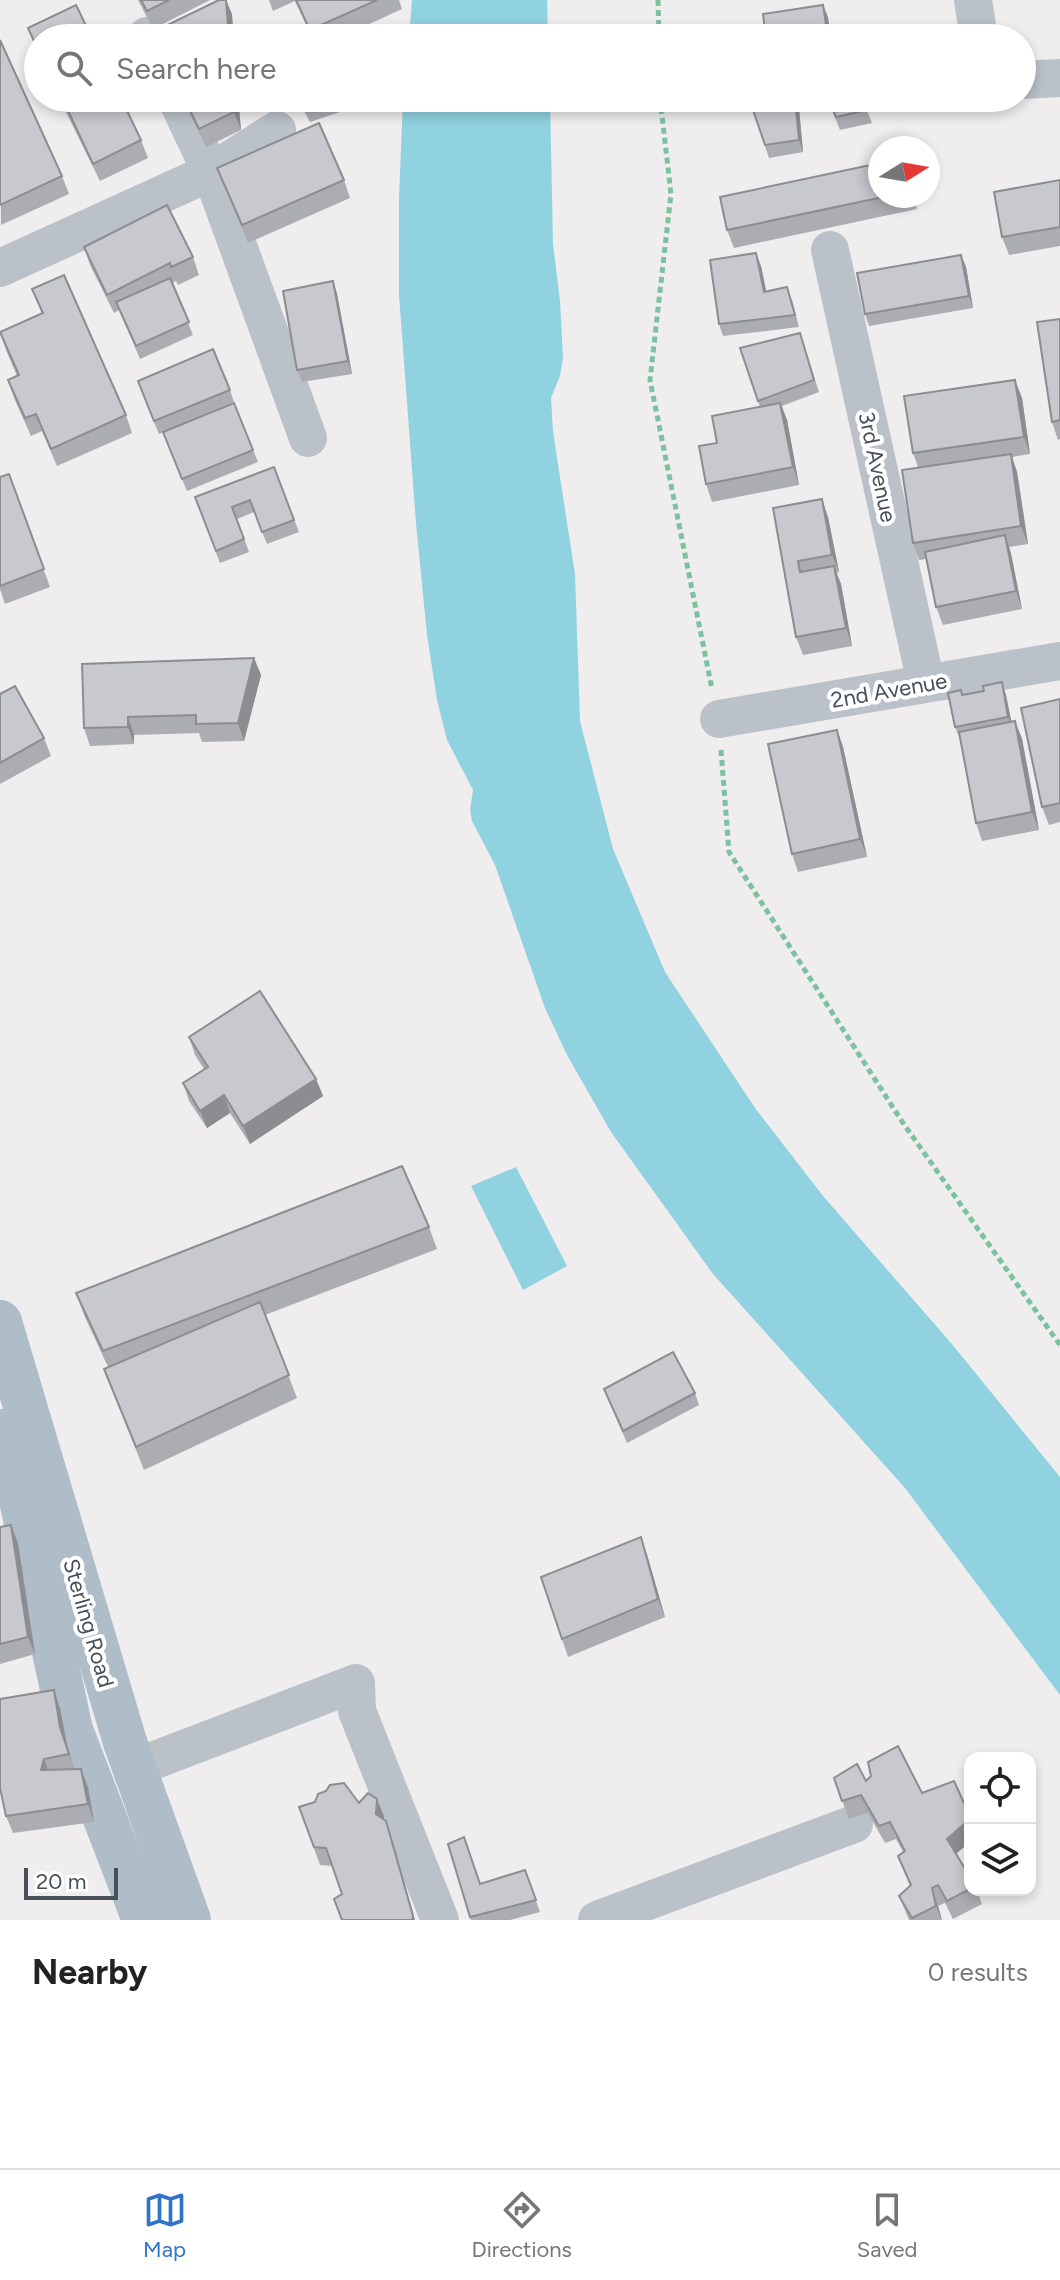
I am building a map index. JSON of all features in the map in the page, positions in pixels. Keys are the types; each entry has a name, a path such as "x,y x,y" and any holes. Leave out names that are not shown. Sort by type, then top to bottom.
{"main road":[{"name":"Sterling Road","path":"0,1322 134,1768 189,1920"},
{"name":"Sterling Road","path":"0,1431 9,1484 71,1730 144,1920"}],"street":[{"path":"973,0 977,24"},
{"path":"1036,79 1060,78"},
{"path":"183,112 211,172 308,438"},
{"path":"0,268 211,172 277,130"},
{"name":"3rd Avenue","path":"830,250 926,683"},
{"name":"2nd Avenue","path":"719,719 1060,661"},
{"path":"134,1768 356,1683 357,1711 440,1920"},
{"path":"597,1920 854,1824"}],"path":[{"path":"658,0 659,24"},
{"path":"662,112 671,194 650,380 719,719 729,852 903,1123 1060,1345"}],"water":[{"path":"412,0 547,0 548,24 410,24"},
{"path":"402,112 550,112 553,244 563,358 551,398 553,432 575,574 580,721 613,849 665,972 755,1108 823,1196 951,1343 1060,1477 1060,1695 905,1488 713,1274 611,1132 567,1055 545,1008 495,865 472,821 473,790 447,740 437,700 416,523 399,295"},
{"path":"516,1167 567,1266 523,1290 471,1186"}],"building":[{"path":"141,0 169,0 147,11"},
{"path":"219,0 226,0 228,24 170,24"},
{"path":"296,0 377,0 323,24 307,24"},
{"path":"76,5 85,24 36,24"},
{"path":"823,5 826,24 764,24 763,14"},
{"path":"0,40 24,93 24,112 33,112 62,176 0,205"},
{"path":"69,112 128,112 141,140 93,164"},
{"path":"191,112 234,112 199,129"},
{"path":"754,112 796,112 799,140 765,145"},
{"path":"834,112 858,112 836,117"},
{"path":"319,123 344,180 242,225 217,168"},
{"path":"868,166 868,200 727,230 720,197"},
{"path":"1060,180 1060,227 1002,237 994,192"},
{"path":"167,205 193,257 171,267 170,263 107,295 84,247"},
{"path":"756,253 764,292 787,287 795,315 719,324 710,260"},
{"path":"961,255 969,296 865,314 857,273"},
{"path":"64,275 126,415 51,449 36,414 25,418 8,380 19,375 0,332 43,313 32,289"},
{"path":"170,278 189,322 136,346 116,302"},
{"path":"333,281 348,361 297,370 283,291"},
{"path":"1060,319 1060,420 1052,422 1037,322"},
{"path":"800,333 814,380 758,401 740,348"},
{"path":"213,349 230,390 154,421 138,381"},
{"path":"1015,380 1024,437 913,453 904,396"},
{"path":"234,403 253,450 182,479 163,432"},
{"path":"780,403 793,467 706,484 699,446 717,443 712,416"},
{"path":"1011,454 1021,526 913,543 902,470"},
{"path":"274,467 294,520 262,532 250,500 232,507 244,539 216,551 195,497"},
{"path":"9,474 44,569 0,586 0,477"},
{"path":"822,499 832,555 798,561 800,572 834,566 846,628 796,637 773,508"},
{"path":"1005,535 1016,591 936,607 925,552"},
{"path":"254,658 238,723 196,724 196,715 128,717 128,727 84,728 82,664"},
{"path":"1002,682 1008,717 955,727 948,693 961,690 962,695 984,691 983,686"},
{"path":"15,686 44,738 0,763 0,694"},
{"path":"1060,699 1060,803 1042,807 1021,708"},
{"path":"1015,721 1032,812 976,823 959,732"},
{"path":"837,730 860,839 792,854 768,744"},
{"path":"260,991 316,1079 243,1126 224,1095 200,1111 183,1083 208,1067 189,1037"},
{"path":"402,1166 429,1227 103,1351 76,1293"},
{"path":"260,1302 289,1375 136,1447 104,1369"},
{"path":"673,1352 695,1393 623,1431 604,1389"},
{"path":"11,1525 28,1637 0,1644 0,1527"},
{"path":"641,1537 658,1599 562,1639 541,1577"},
{"path":"54,1690 60,1727 69,1754 44,1759 41,1770 81,1769 88,1804 6,1816 0,1788 0,1699"},
{"path":"898,1746 922,1793 954,1781 964,1803 964,1824 947,1839 964,1867 964,1892 947,1901 938,1885 932,1888 936,1906 912,1918 899,1896 911,1885 898,1856 905,1851 890,1822 879,1826 861,1795 842,1801 834,1778 857,1764 866,1781 871,1776 868,1762"},
{"path":"344,1783 359,1803 368,1793 377,1799 376,1814 386,1821 412,1920 342,1920 334,1899 342,1894 326,1848 314,1847 299,1807 315,1802 318,1794 330,1785"},
{"path":"464,1837 480,1884 525,1870 536,1900 470,1917 448,1844"}]}
